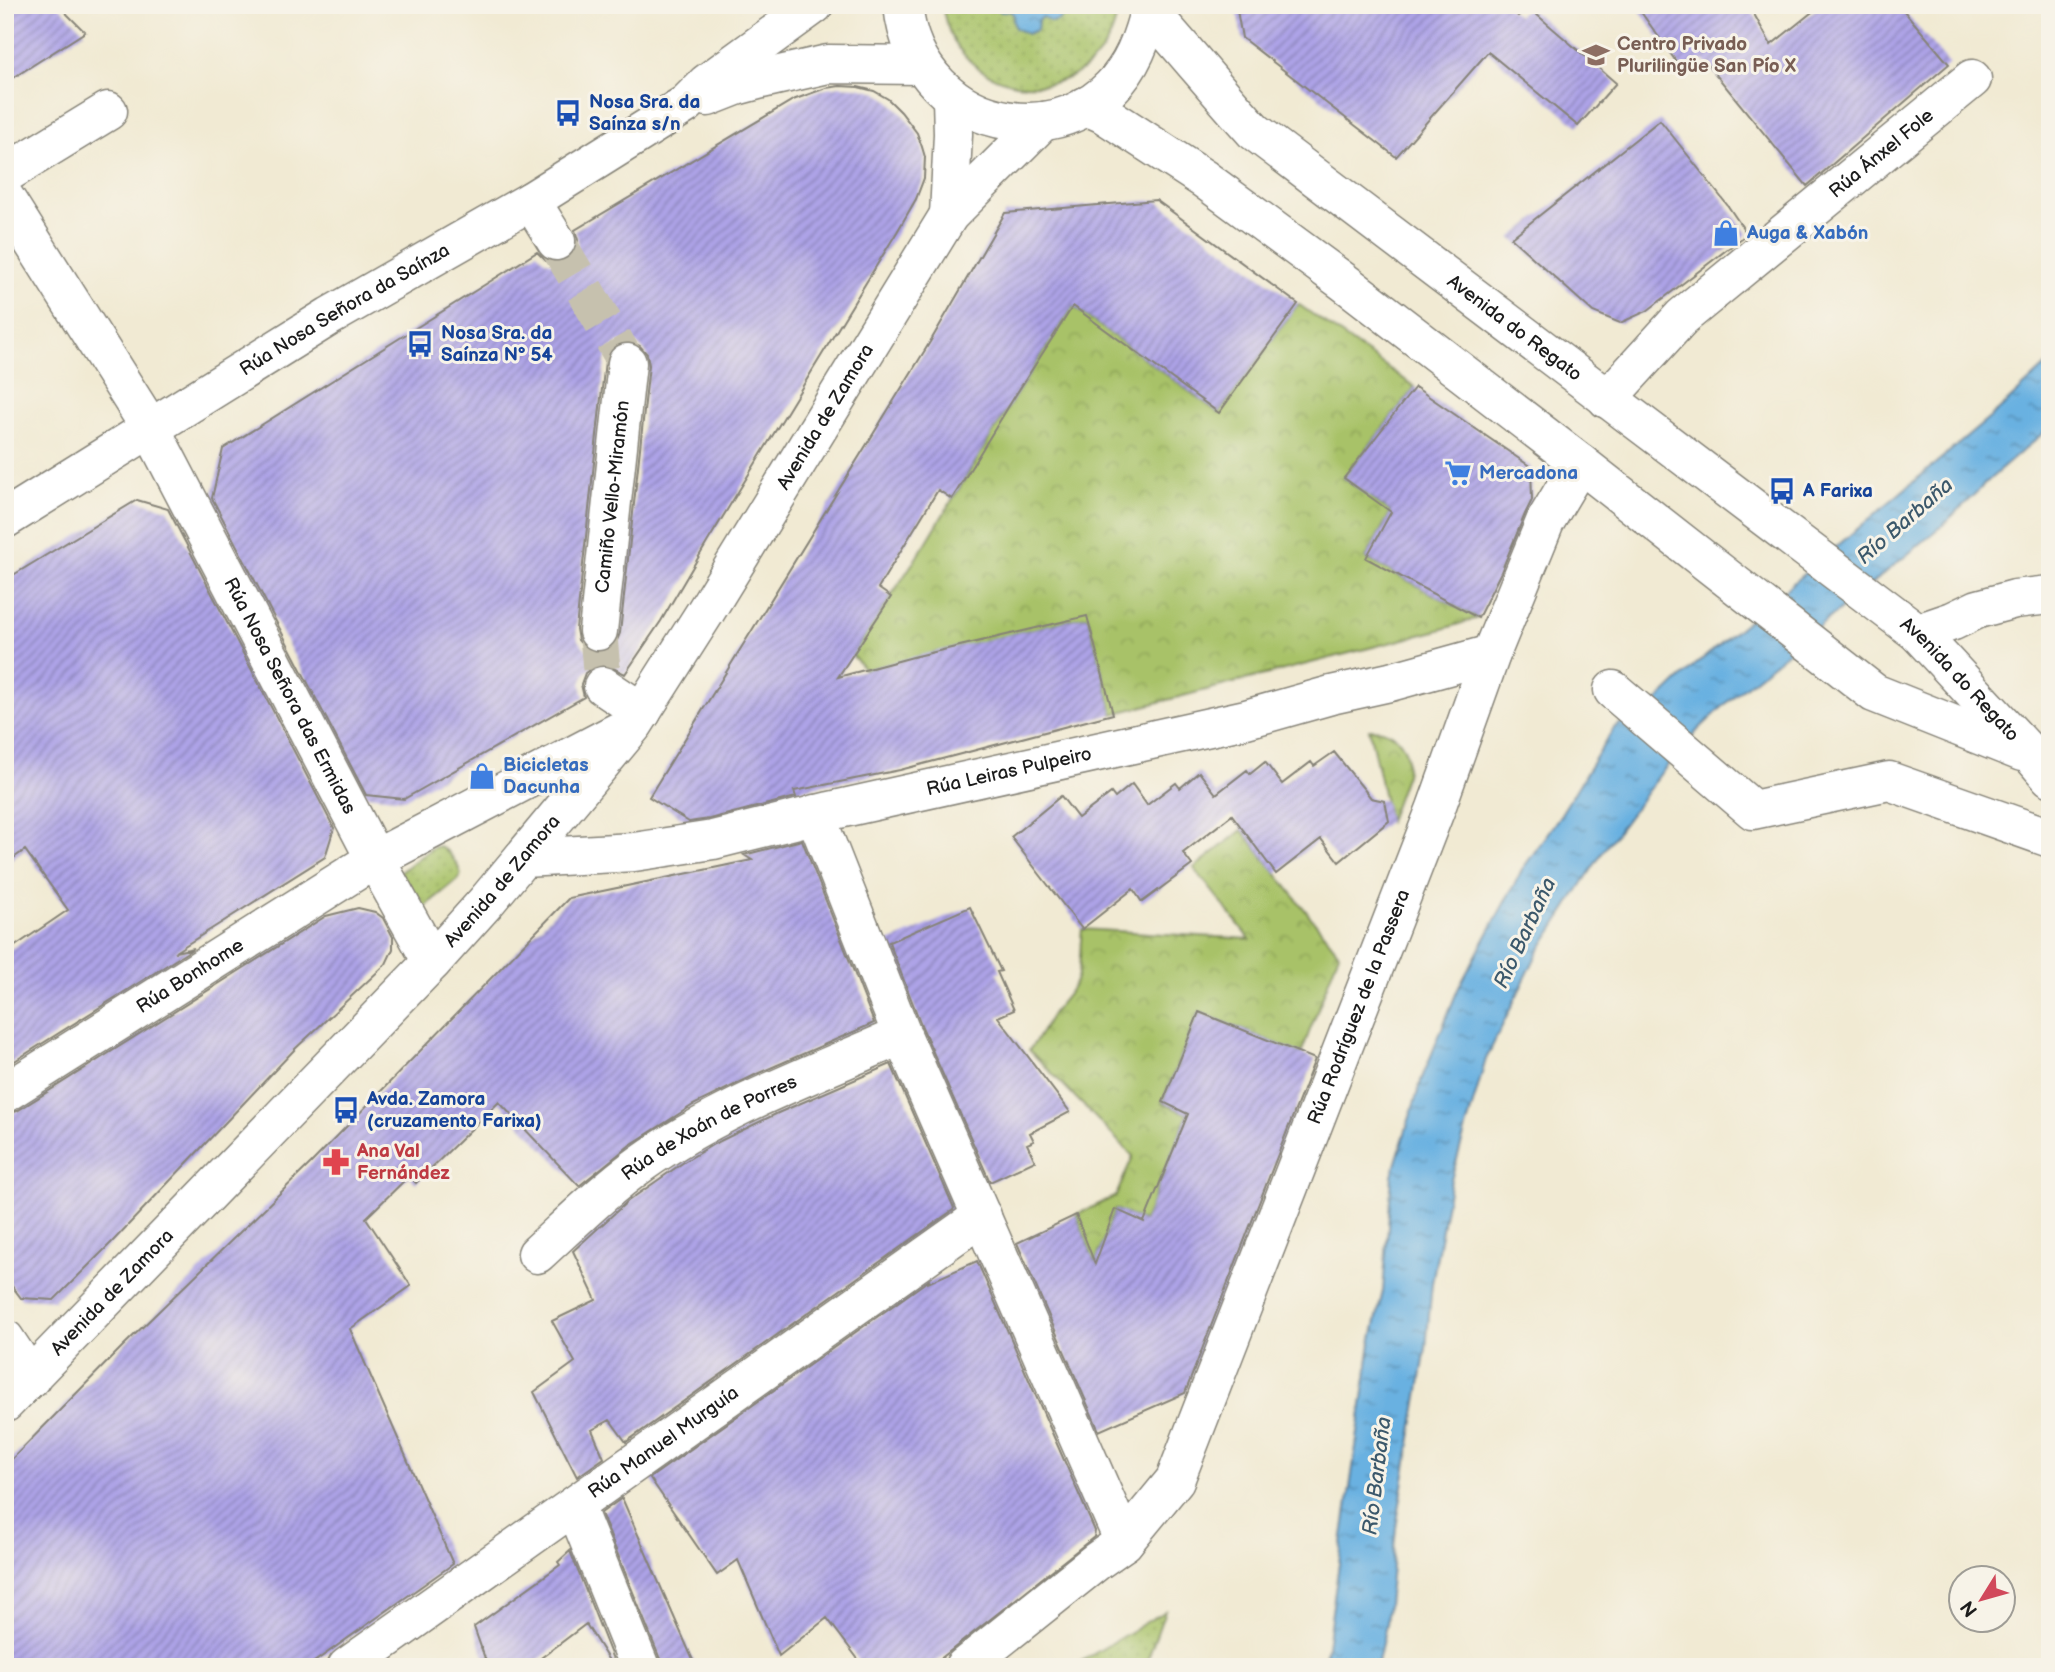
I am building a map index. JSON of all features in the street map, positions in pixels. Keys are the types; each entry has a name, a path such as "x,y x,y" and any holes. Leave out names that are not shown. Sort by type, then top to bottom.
{"street":[{"path":"686,104 715,77 814,5"},
{"path":"903,5 912,48 936,83 968,108 1005,121 1043,121 1065,115 1086,106 1106,92 1128,67 1135,54 1149,8"},
{"name":"Avenida do Regato","path":"1149,8 1254,131 1918,633 2042,767"},
{"path":"686,104 749,82 828,64 922,65"},
{"name":"Rúa Ánxel Fole","path":"1608,399 1682,317 1972,79"},
{"name":"Avenida de Zamora","path":"949,215 952,98"},
{"name":"Rúa Nosa Señora da Saínza","path":"5,519 330,316 531,201 686,104"},
{"name":"Avenida do Regato","path":"1086,106 1104,114 1205,179 1344,282 1874,693 2042,767"},
{"path":"5,174 108,111"},
{"name":"Avenida de Zamora","path":"18,1390 432,962 486,902 638,718 949,215 1043,121"},
{"name":"Rúa Nosa Señora das Ermidas","path":"5,198 151,429 375,859 432,962"},
{"path":"531,201 556,241"},
{"name":"Camiño Vello-Miramón","path":"598,631 627,363"},
{"name":"Rúa Rodríguez de la Passera","path":"964,1667 1124,1542 1175,1480 1431,821 1491,654 1545,522 1580,463"},
{"path":"1918,633 1978,609 2015,599 2050,595"},
{"name":"Rúa Leiras Pulpeiro","path":"523,858 671,848 1246,719 1491,654"},
{"path":"603,686 638,718"},
{"path":"1624,699 1753,810 1889,781 2050,838"},
{"name":"Rúa Bonhome","path":"5,1093 375,859 638,718"},
{"path":"815,814 902,1035 1124,1542"},
{"name":"Rúa de Xoán de Porres","path":"537,1254 613,1185 645,1161 721,1115 902,1035"},
{"name":"Rúa Manuel Murguía","path":"347,1667 982,1216"},
{"path":"5,1339 18,1390"},
{"path":"575,1506 640,1667"}],"green space":[{"path":"942,5 1118,5 1109,40 1089,65 1063,80 1033,85 1003,81 975,66 954,41"},
{"path":"1298,304 1415,387 1344,478 1391,512 1366,558 1478,618 1113,714 1087,616 865,670 852,655 926,543 1073,306 1219,413"},
{"path":"1369,729 1394,736 1400,741 1406,756 1406,774 1389,821"},
{"path":"1242,830 1339,953 1301,1054 1199,1012 1162,1103 1188,1114 1144,1222 1115,1209 1095,1264 1076,1215 1116,1196 1133,1156 1029,1050 1075,983 1082,929 1250,939 1194,868"},
{"path":"439,846 453,858 461,874 423,908 395,876 432,848"},
{"path":"1165,1611 1145,1667 1072,1667"}],"water":[{"path":"993,5 1065,5 1065,9 1064,15 1058,20 1051,22 1043,17 1038,20 1037,30 1027,34 1015,28 1014,15 1010,11 1000,12"},
{"name":"Río Barbaña","path":"2050,362 2050,427 1990,479 1941,527 1734,696 1698,730 1661,773 1604,850 1537,954 1486,1059 1451,1180 1432,1283 1426,1348 1396,1528 1386,1624 1377,1667 1324,1667 1371,1343 1383,1291 1392,1175 1422,1078 1458,989 1522,870 1561,814 1614,728 1648,710 1694,666 1999,410"}],"building":[{"path":"5,5 58,5 85,32 5,83"},
{"path":"1236,5 1505,5 1518,16 1528,7 1616,83 1578,126 1488,52 1396,157 1242,38"},
{"path":"1636,5 1749,5 1771,45 1821,5 1899,5 1949,64 1807,186 1704,60 1693,67 1680,67"},
{"path":"858,87 874,91 888,99 917,133 925,157 924,178 916,199 897,232 661,621 625,674 605,664 593,667 585,673 581,684 584,697 404,799 366,795 212,498 223,449 537,252 546,261 556,263 567,260 576,251 578,240 575,230 793,100 826,88","holes":["630,341 640,346 647,354 649,365 620,633 616,643 607,651 595,653 585,648 578,640 576,629 605,361 609,351 618,343"]},
{"path":"1660,120 1747,234 1647,311 1620,323 1593,312 1511,238"},
{"path":"1156,200 1298,304 1219,413 1073,306 952,499 938,490 878,588 891,597 838,677 1087,616 1113,714 900,770 794,791 796,797 709,819 689,822 649,797 930,342 1005,213"},
{"path":"1415,387 1531,467 1532,500 1478,618 1366,558 1391,512 1344,478"},
{"path":"137,500 168,509 334,828 325,857 175,952 194,948 5,1067 5,953 68,910 25,850 5,864 5,580"},
{"path":"1334,752 1371,798 1385,801 1389,821 1339,862 1321,839 1276,874 1232,815 1183,853 1192,865 1142,902 1133,889 1082,929 1011,837 1061,796 1078,818 1111,793 1115,798 1132,784 1147,805 1176,783 1180,788 1199,772 1216,794 1247,770 1250,774 1265,762 1282,784 1311,762 1314,766"},
{"path":"802,840 874,1023 693,1105 630,1145 579,1186 499,1102 416,1183 409,1176 366,1218 411,1286 350,1329 453,1564 307,1667 5,1667 5,1466 122,1347 311,1163 569,898 752,860 744,855"},
{"path":"970,907 1001,971 997,972 1014,1010 998,1017 1070,1112 1030,1133 1034,1141 1027,1144 1035,1161 990,1182 922,1027 889,942"},
{"path":"358,908 375,912 383,918 393,937 393,949 386,964 295,1049 54,1300 21,1298 5,1277 5,1115 17,1111 326,916"},
{"path":"1199,1012 1315,1059 1185,1393 1099,1431 1017,1243 1076,1215 1095,1264 1115,1209 1144,1222 1188,1114 1163,1102"},
{"path":"891,1064 953,1210 626,1442 610,1420 592,1430 604,1458 577,1477 534,1392 575,1362 552,1321 596,1300 573,1251 628,1201 714,1144"},
{"path":"977,1261 1095,1531 1094,1537 930,1667 864,1667 827,1618 779,1656 738,1560 717,1575 650,1478 929,1280 928,1283"},
{"path":"622,1498 696,1667 661,1667 601,1513"},
{"path":"570,1551 616,1667 613,1667 586,1624 529,1667 488,1667 474,1627 560,1565 558,1562"}],"tunnel":[{"path":"556,241 627,363"},
{"path":"598,631 603,686"}],"place":[{"name":"Centro Privado Plurilingüe San Pío X","path":"1596,55"},
{"name":"Nosa Sra. da Saínza s/n","path":"568,113"},
{"name":"Auga & Xabón","path":"1726,233"},
{"name":"Nosa Sra. da Saínza Nº 54","path":"420,344"},
{"name":"Mercadona","path":"1458,473"},
{"name":"A Farixa","path":"1782,491"},
{"name":"Bicicletas Dacunha","path":"482,776"},
{"name":"Avda. Zamora (cruzamento Farixa)","path":"346,1110"},
{"name":"Ana Val Fernández","path":"336,1162"}]}
